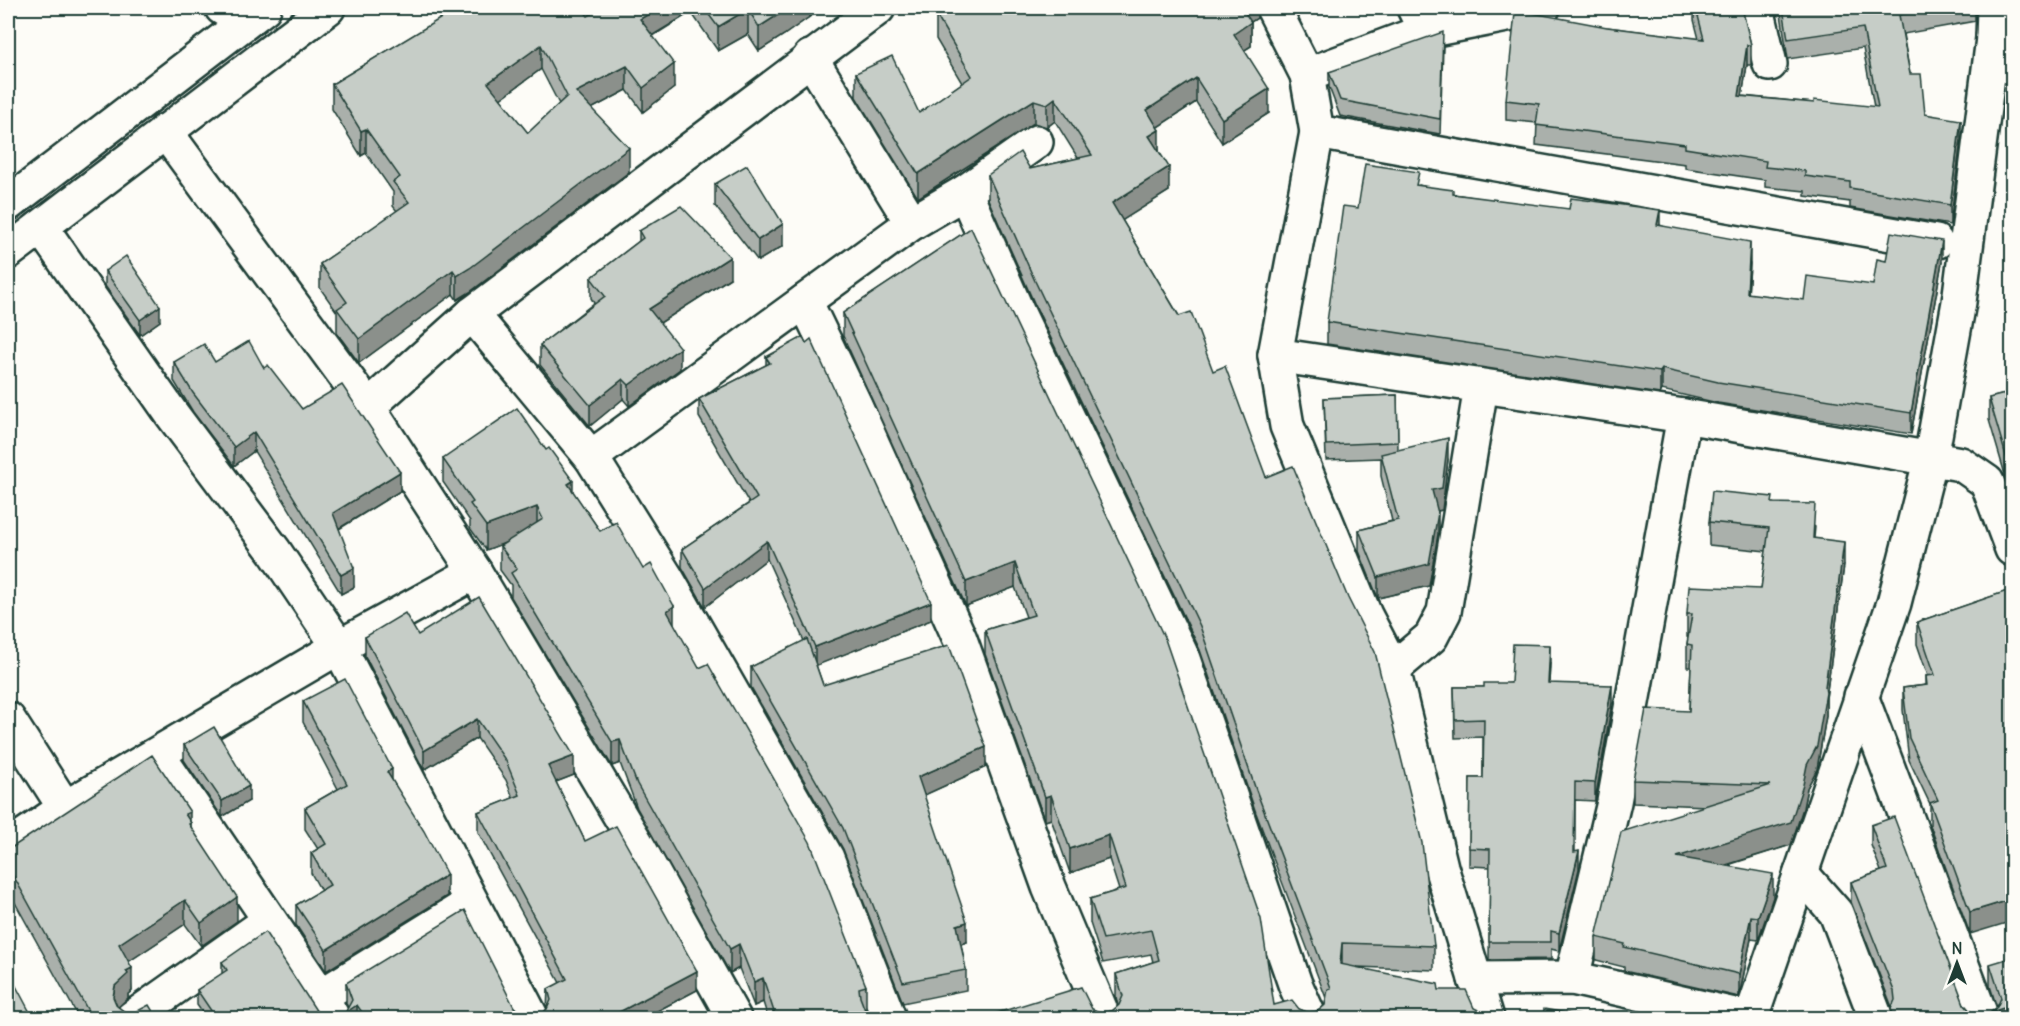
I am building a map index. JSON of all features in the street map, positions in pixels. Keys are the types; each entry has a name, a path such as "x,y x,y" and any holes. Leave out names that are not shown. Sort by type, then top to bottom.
{"street":[{"path":"8,252 328,8"},
{"path":"368,407 472,314 878,8"},
{"path":"1274,8 1307,75 1317,132 1275,355 1287,426 1365,615 1393,669 1441,867 1487,1018"},
{"path":"1307,75 1420,19 1538,8"},
{"path":"1757,8 1770,64"},
{"path":"8,204 243,12"},
{"path":"1994,23 2013,66"},
{"path":"1475,979 1572,978 1749,1018 1894,603 1931,458 1959,302 1994,23"},
{"path":"810,57 912,223"},
{"path":"165,131 368,407 475,572 638,846 734,1018"},
{"path":"1317,132 1965,247"},
{"path":"591,457 912,223 965,192 1036,142"},
{"path":"965,192 1018,313 1182,656 1295,984 1310,1018"},
{"path":"41,227 171,413 275,552 339,647 532,1018"},
{"path":"805,301 856,407 960,639 1049,887 1104,1018"},
{"path":"472,314 591,457 666,577 827,858 889,1018"},
{"path":"1275,355 1684,416 1962,464 1987,483 2013,549"},
{"path":"1393,669 1431,637 1444,612 1481,387"},
{"path":"1572,978 1614,802 1684,416"},
{"path":"8,847 65,808 339,647 475,572"},
{"path":"1861,696 1982,1018"},
{"path":"8,719 65,808"},
{"path":"158,755 327,1007 471,903"},
{"path":"1801,873 1836,913 1876,1018"},
{"path":"132,1018 269,921"}],"building":[{"path":"443,8 582,8 588,16 602,8 659,8 640,19 674,64 643,88 627,66 576,92 629,148 470,268 457,276 453,270 359,339 337,309 347,302 320,264 409,202 393,182 400,177 366,129 361,131 332,84 443,17 439,11","holes":["541,45 567,96 528,133 488,83"]},
{"path":"704,8 789,8 759,27 748,9 718,27"},
{"path":"949,8 1242,8 1251,22 1234,34 1269,89 1222,119 1196,78 1147,110 1159,130 1149,136 1169,167 1112,203 1179,316 1191,312 1213,371 1225,366 1266,477 1293,466 1348,598 1375,652 1422,843 1434,946 1342,943 1340,964 1438,984 1439,990 1466,990 1474,1008 1483,1012 1485,1018 981,1018 1081,987 1092,1009 1102,1013 1112,1011 1119,1005 1123,996 1116,974 1159,960 1151,930 1103,939 1090,899 1126,888 1109,835 1070,849 1051,795 1045,797 985,630 1034,615 1015,563 966,582 843,313 971,228 1165,639 1261,919 1274,1005 1292,1000 1299,1009 1309,1013 1318,1011 1325,1005 1328,989 1331,988 1256,790 1200,626 1035,281 988,175 1020,152 1030,169 1092,155 1055,98 1047,104 1034,100 918,174 856,73 892,56 919,113 972,76 936,15"},
{"path":"1696,8 1742,8 1751,45 1747,45 1739,96 1814,103 1814,100 1878,107 1863,28 1788,39 1783,8 1940,8 1899,15 1910,74 1921,74 1925,114 1961,120 1950,205 1850,188 1850,182 1805,176 1805,171 1765,167 1766,161 1685,148 1685,144 1536,125 1539,104 1506,100 1515,13 1522,11 1607,27 1704,39"},
{"path":"1443,32 1440,119 1340,100 1329,72"},
{"path":"1365,164 1419,172 1416,185 1453,190 1453,194 1569,209 1571,198 1660,210 1657,225 1750,242 1747,293 1804,300 1807,276 1873,285 1877,259 1886,261 1891,232 1942,241 1911,413 1718,382 1662,369 1660,372 1327,322 1343,206 1358,208"},
{"path":"747,165 783,224 758,240 715,184"},
{"path":"681,206 730,257 649,309 680,348 629,385 623,379 590,405 540,345 605,296 591,278 643,238 639,231"},
{"path":"126,256 160,306 140,320 105,271"},
{"path":"803,337 806,343 811,339 931,602 815,647 767,541 705,588 682,549 757,498 699,399 770,363 766,357"},
{"path":"249,341 264,368 268,365 302,409 342,385 400,472 333,513 354,568 341,575 254,432 234,447 193,393 174,362 204,344 215,362"},
{"path":"2013,392 2013,465 2009,466 1989,398"},
{"path":"1397,395 1398,442 1326,445 1324,398"},
{"path":"517,408 546,450 549,448 573,481 568,484 600,531 616,522 643,569 651,564 674,606 667,611 699,668 708,664 810,842 866,986 859,988 868,1018 776,1018 763,978 754,982 739,944 730,949 637,784 620,740 612,742 511,573 517,569 500,546 543,519 537,507 486,526 470,504 473,502 443,459"},
{"path":"1448,438 1442,488 1432,490 1438,513 1429,564 1378,577 1359,530 1398,520 1381,454"},
{"path":"1712,491 1773,497 1772,503 1815,504 1813,538 1844,542 1826,693 1817,746 1807,765 1791,822 1677,857 1773,874 1758,917 1751,916 1739,974 1624,947 1625,944 1596,937 1621,832 1771,785 1633,780 1646,709 1689,711 1692,645 1687,644 1692,614 1687,614 1689,586 1761,589 1769,528 1709,522"},
{"path":"2013,589 2013,899 1970,912 1930,803 1938,800 1909,738 1903,688 1927,685 1926,676 1935,675 1917,622"},
{"path":"479,597 574,756 548,766 585,841 616,826 697,971 608,1018 531,1018 541,1015 547,1009 551,1000 548,989 567,979 478,812 520,795 506,761 477,719 424,751 365,637 405,613 418,635"},
{"path":"807,639 823,685 949,645 986,747 918,777 967,922 957,925 966,970 903,982 843,828 751,667"},
{"path":"1513,644 1550,645 1548,683 1612,685 1595,783 1575,782 1574,852 1579,851 1559,933 1551,931 1551,942 1489,942 1490,849 1469,848 1470,778 1483,778 1484,719 1455,720 1454,687 1484,687 1484,683 1511,683"},
{"path":"345,679 392,769 387,772 424,831 447,875 326,950 296,905 330,885 311,853 326,844 305,808 347,784 303,701"},
{"path":"214,727 249,786 222,801 184,745"},
{"path":"152,755 190,812 185,814 191,823 189,824 237,897 201,923 185,900 119,944 132,968 126,971 128,974 115,986 113,997 117,1006 125,1012 134,1013 149,1005 157,1018 92,1018 8,866 8,850"},
{"path":"1894,817 1964,1004 1971,1012 1984,1016 1894,1018 1891,1009 1895,1000 1894,991 1851,882 1887,869 1871,825"},
{"path":"465,910 514,1007 521,1014 531,1018 366,1018 357,1005 345,1013 352,1000 346,983"},
{"path":"265,932 323,1018 216,1018 197,990 227,970 222,962"},
{"path":"2013,957 2013,1005 1991,1012 1997,1007 2001,998 1990,964"},
{"path":"8,971 33,1018 8,1018"},
{"path":"1544,1009 1593,1018 1542,1018"}]}
